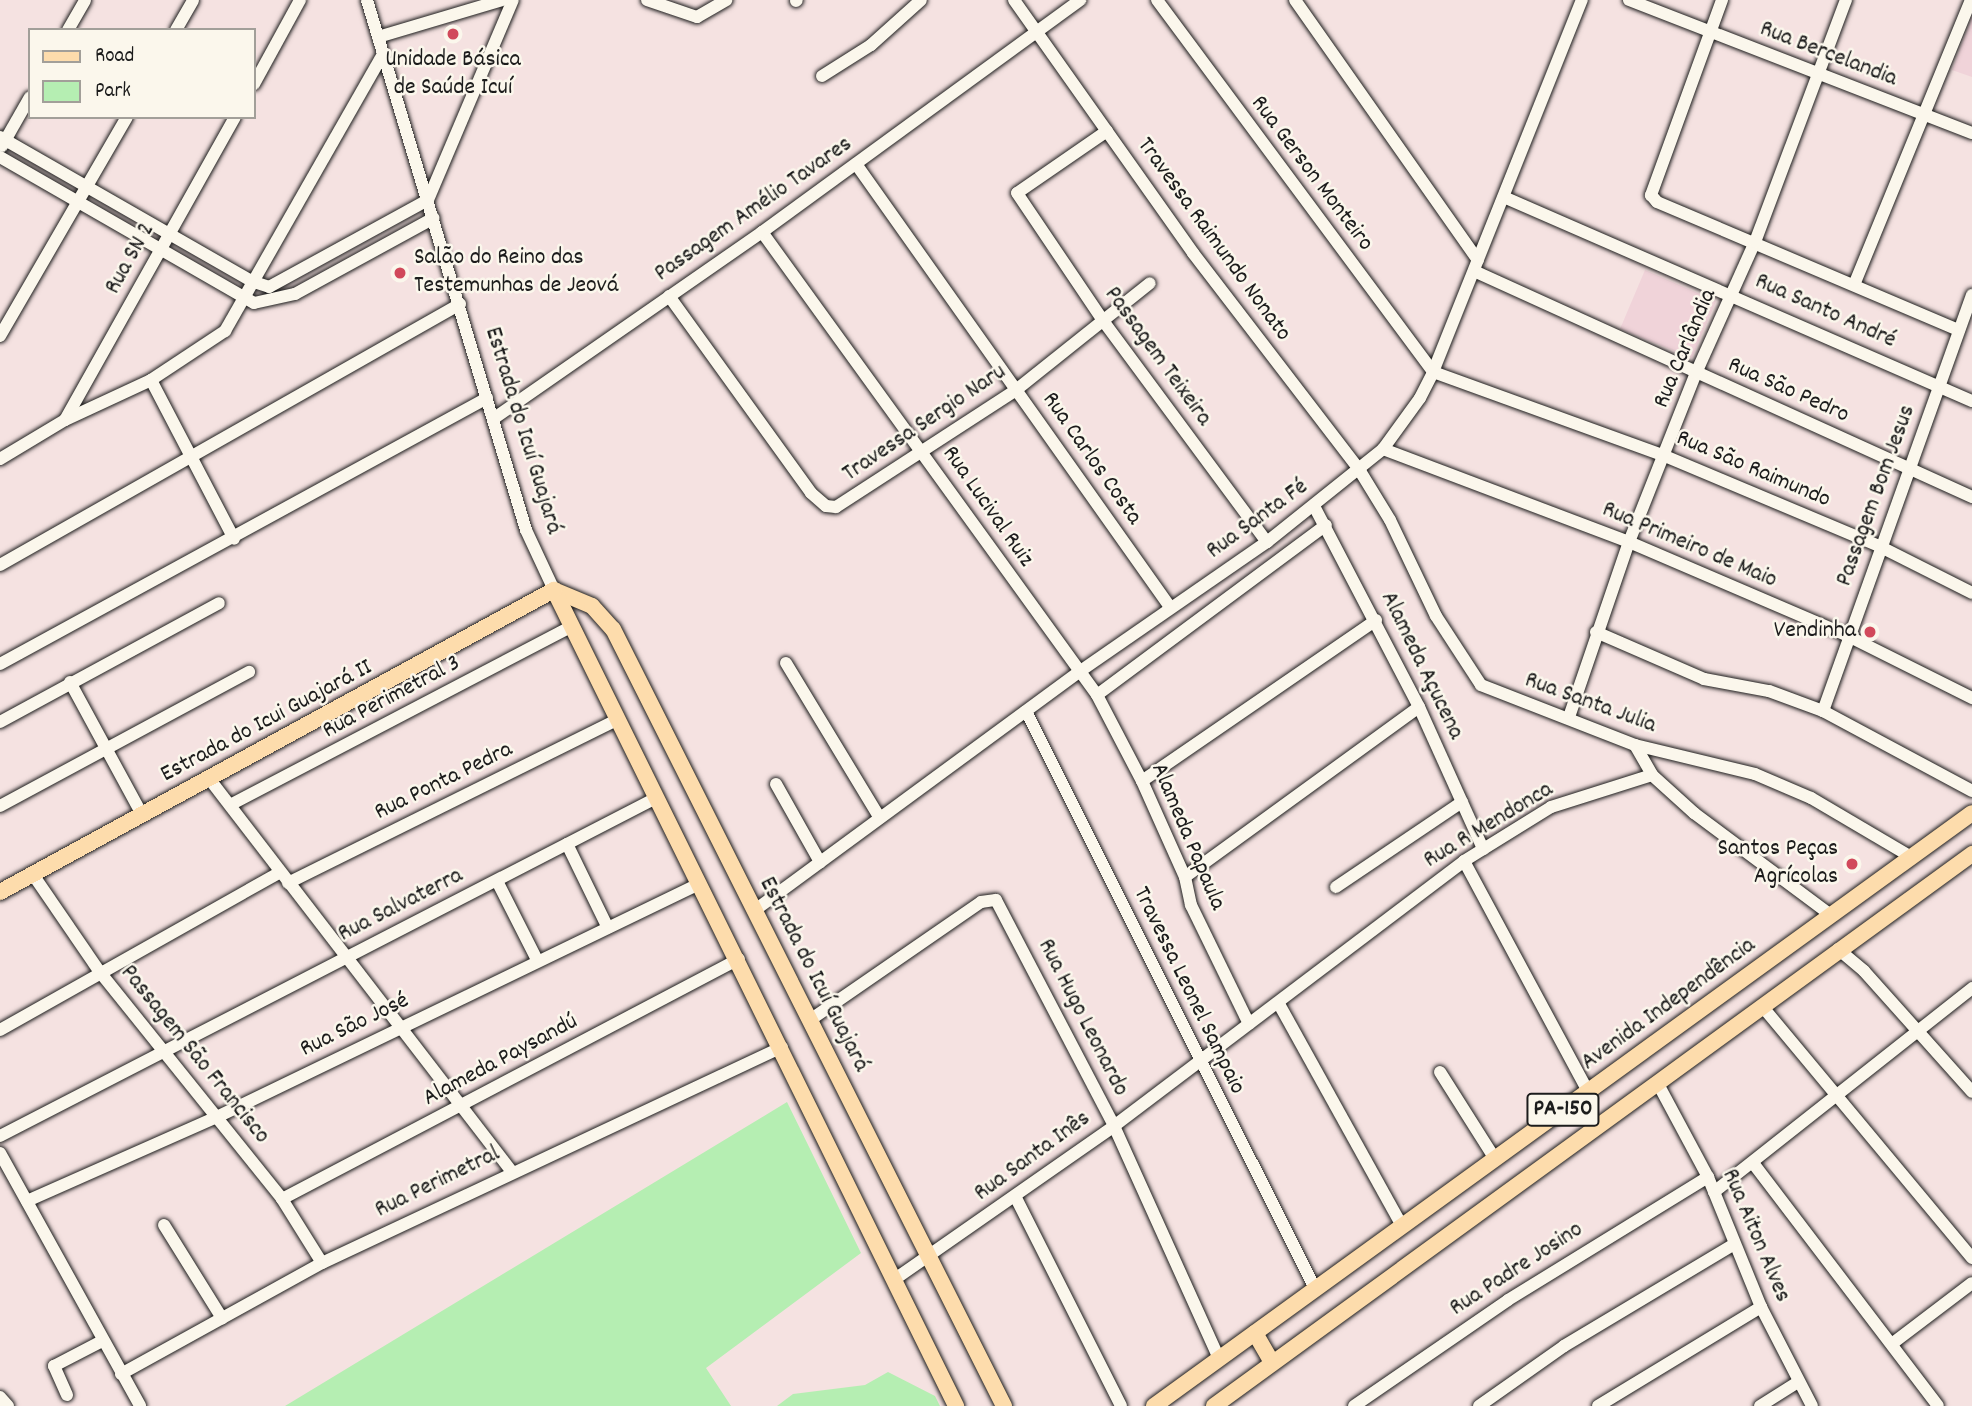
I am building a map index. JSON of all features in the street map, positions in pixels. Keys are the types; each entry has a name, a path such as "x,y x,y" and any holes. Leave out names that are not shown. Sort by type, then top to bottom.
{"main road":[{"name":"Estrada do Icuí Guajará","path":"554,590 592,606 613,629 1004,1406"},
{"name":"Estrada do Icuí Guajará","path":"554,590 782,1047 956,1406"},
{"name":"Estrada do Icui Guajará II","path":"0,892 141,813 211,781 554,590"},
{"path":"572,626 581,619 603,618"},
{"name":"Avenida Independência","path":"1154,1406 1972,813"},
{"name":"PA-150","path":"1214,1406 1972,854"},
{"path":"1255,1333 1272,1363"}],"street":[{"path":"69,28 85,0"},
{"path":"177,28 193,0"},
{"path":"256,80 300,0"},
{"name":"Estrada do Icuí Guajará","path":"366,0 460,304 526,530 554,590"},
{"path":"378,37 502,0"},
{"path":"28,100 2,142 89,186 251,281 279,285 428,200 513,0"},
{"path":"648,0 697,17 727,0"},
{"path":"822,76 871,45 921,0"},
{"name":"Travessa Raimundo Nonato","path":"1014,0 1193,253 1360,471"},
{"name":"Passagem Amélio Tavares","path":"493,419 762,232 1080,0"},
{"name":"Rua Gerson Monteiro","path":"1157,0 1433,372"},
{"path":"1295,0 1476,266"},
{"name":"Rua Santa Fé","path":"755,910 1079,672 1267,542 1360,471 1383,449 1420,398 1433,372 1506,198 1582,0"},
{"name":"Rua Bercelandia","path":"1629,0 1972,133"},
{"path":"1722,0 1650,186 1657,202 1959,330"},
{"name":"Rua Carlândia","path":"1569,717 1629,542 1696,373 1755,242 1846,0"},
{"path":"1854,285 1971,0"},
{"path":"0,459 65,420 151,380 225,331 251,281 383,54"},
{"path":"0,336 126,119"},
{"name":"Rua SN 2","path":"65,420 234,119"},
{"name":"Passagem Teixeira","path":"1107,131 1017,193 1104,322 1267,542"},
{"path":"0,157 242,297 264,304 278,301 434,218"},
{"name":"Rua Carlos Costa","path":"856,164 1170,607"},
{"name":"Rua Santo André","path":"1506,198 1972,401"},
{"name":"Rua Lucival Ruiz","path":"762,232 1079,672"},
{"name":"Rua São Pedro","path":"1476,266 1696,373 1972,497"},
{"name":"Travessa Sergio Naru","path":"669,296 811,493 826,506 851,500 1016,390 1150,283"},
{"name":"Passagem Bom Jesus","path":"1823,711 1971,301"},
{"path":"0,565 192,459 460,304"},
{"name":"Rua São Raimundo","path":"1433,372 1665,456 1883,548 1972,593"},
{"path":"151,380 234,539"},
{"path":"0,664 234,539 487,398"},
{"name":"Rua Primeiro de Maio","path":"1383,449 1629,542 1848,636 1972,698"},
{"name":"Rua Santa Julia","path":"1360,471 1390,520 1436,616 1481,685 1569,717 1634,745 1755,774 1811,798 1911,857"},
{"name":"Alameda Açucena","path":"1314,506 1376,620 1419,707 1483,849"},
{"path":"1097,695 1326,525"},
{"path":"0,722 219,603"},
{"path":"1142,781 1376,620"},
{"name":"Rua Perimetral 3","path":"230,805 572,626"},
{"path":"1596,632 1704,679 1769,691 1823,711 1972,791"},
{"path":"786,663 880,818"},
{"path":"0,806 249,672"},
{"name":"Alameda Papaula","path":"1079,672 1097,695 1142,781 1185,877 1191,905 1249,1024"},
{"path":"70,682 141,813"},
{"path":"1185,877 1419,707"},
{"name":"Travessa Leonel Sampaio","path":"1026,711 1315,1289"},
{"name":"Rua Ponta Pedra","path":"0,1030 99,971 284,878 618,719"},
{"path":"1634,745 1652,775 1694,813 1831,915"},
{"name":"Rua R Mendonca","path":"1359,938 1464,861 1551,807 1652,775"},
{"path":"211,781 284,878 403,1027 511,1171"},
{"path":"776,784 820,862"},
{"name":"Rua Salvaterra","path":"0,1136 656,798"},
{"path":"1336,887 1462,802"},
{"path":"567,844 608,928"},
{"path":"1464,861 1588,1091"},
{"name":"Passagem São Francisco","path":"33,873 99,971 219,1116 282,1199 322,1263"},
{"path":"497,881 537,960"},
{"name":"Rua São José","path":"27,1201 219,1116 699,884"},
{"name":"Rua Hugo Leonardo","path":"810,1020 981,902 996,900 1114,1126 1219,1359"},
{"name":"Rua Santa Inês","path":"895,1279 930,1258 1114,1126 1198,1059 1279,1004 1359,938"},
{"path":"1838,949 1864,971 1914,1031 1972,1092"},
{"name":"Alameda Paysandú","path":"282,1199 739,960"},
{"path":"1714,1192 1754,1163 1914,1031 1972,988"},
{"path":"1279,1004 1402,1226"},
{"path":"1762,1006 1972,1258"},
{"name":"Rua Perimetral","path":"121,1374 322,1263 511,1171 782,1047"},
{"path":"1440,1072 1495,1159"},
{"name":"Rua Aiton Alves","path":"1657,1082 1708,1177 1760,1307 1812,1406"},
{"path":"0,1153 140,1406"},
{"path":"1754,1163 1893,1343 1938,1406"},
{"name":"Rua Padre Josino","path":"1354,1406 1508,1300 1708,1177"},
{"path":"1015,1196 1121,1406"},
{"path":"164,1225 222,1318"},
{"path":"1479,1406 1564,1346 1733,1245"},
{"path":"1893,1343 1972,1283"},
{"path":"1598,1406 1760,1307"},
{"path":"67,1395 54,1366 102,1341"},
{"path":"1760,1406 1798,1382"},
{"path":"0,1397 8,1406"}],"shaded area":[{"path":"1972,16 1972,77 1952,70"},
{"path":"1645,270 1716,301 1692,358 1620,329"}],"green space":[{"path":"787,1102 861,1253 706,1368 731,1406 285,1406"},
{"path":"888,1372 935,1396 940,1406 777,1406 793,1394 865,1385"}],"place":[{"name":"Unidade Básica de Saúde Icuí","path":"453,34"},
{"name":"Salão do Reino das Testemunhas de Jeová","path":"400,273"},
{"name":"Vendinha","path":"1870,632"},
{"name":"Santos Peças Agrícolas","path":"1852,864"}]}
